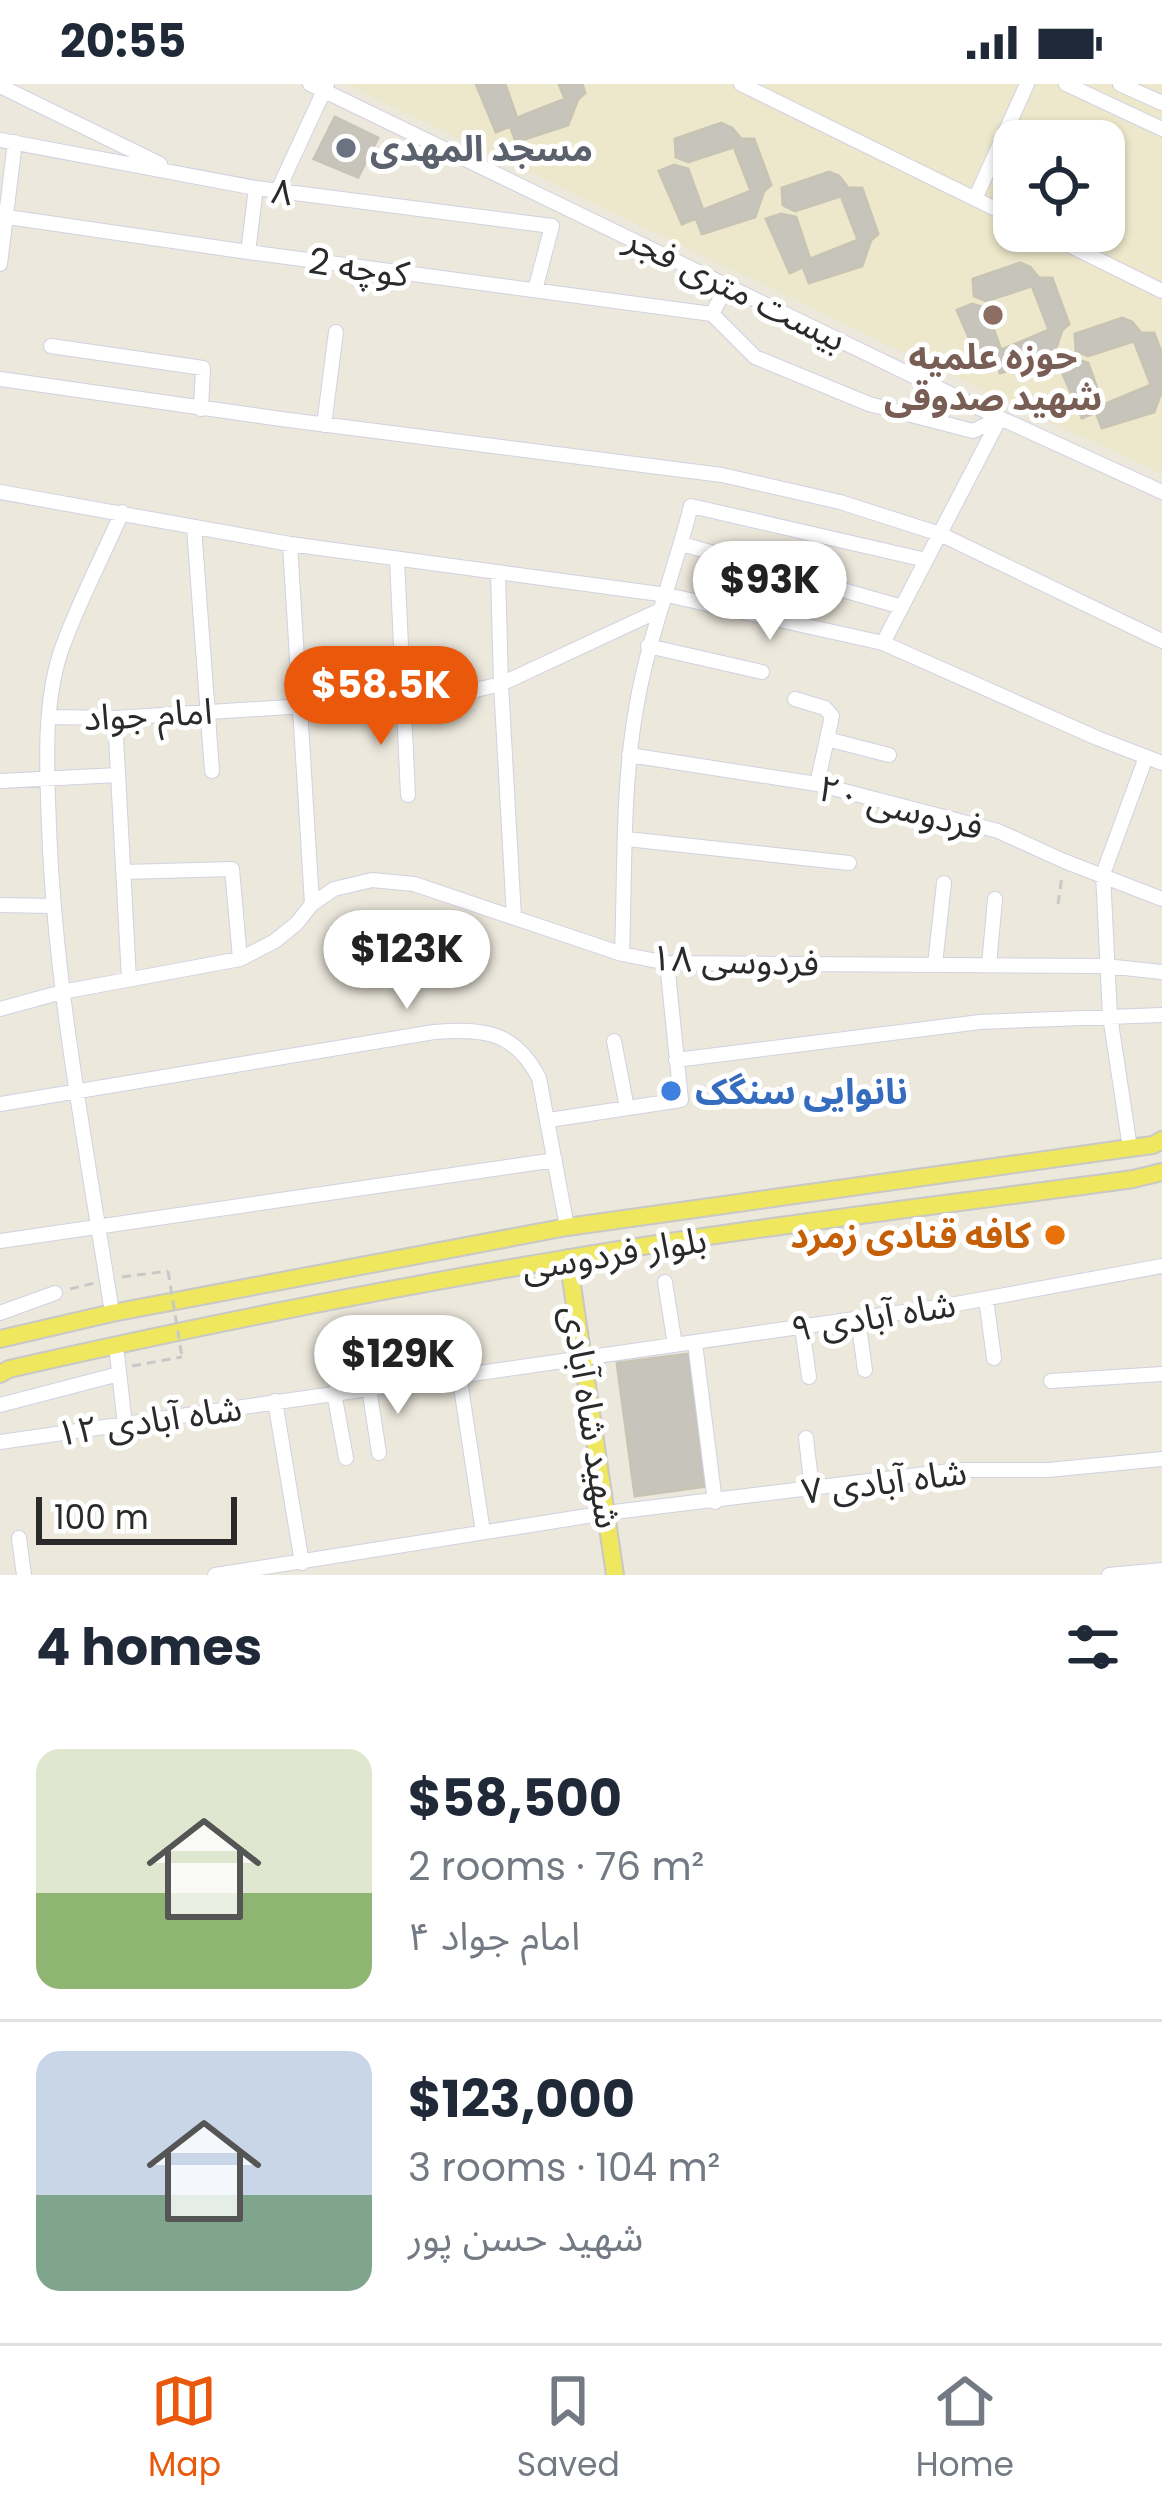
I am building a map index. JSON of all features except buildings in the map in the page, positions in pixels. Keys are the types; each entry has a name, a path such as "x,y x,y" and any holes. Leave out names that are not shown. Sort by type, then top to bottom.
{"main road":[{"name":"بلوار فردوسی","path":"0,1340 112,1313 567,1227 1159,1142"},
{"name":"بلوار فردوسی","path":"0,1373 310,1304 568,1258 1162,1172"},
{"name":"شهید شاه آبادی","path":"568,1258 615,1575"}],"street":[{"path":"741,84 993,208"},
{"path":"975,199 1027,84"},
{"path":"1066,84 1162,129"},
{"path":"1120,84 1162,104"},
{"path":"0,86 181,174"},
{"path":"278,190 320,86"},
{"name":"بیست متری فجر","path":"320,86 1000,418 1162,492"},
{"path":"0,264 7,141"},
{"name":"۸","path":"7,141 256,188 552,226 536,290"},
{"path":"248,252 256,188"},
{"name":"کوچه 2","path":"3,216 712,314"},
{"path":"1083,252 1162,291"},
{"path":"728,284 712,314 755,357 869,404 973,431 1000,418"},
{"path":"324,425 336,332"},
{"path":"51,346 203,368 201,409"},
{"path":"0,379 722,475 839,502 940,534 1162,640"},
{"path":"883,643 1000,418"},
{"path":"7,493 290,544 667,595 883,643 1162,763"},
{"path":"622,954 629,755 648,646 691,506 926,560"},
{"path":"112,1313 62,992 52,906 47,780 49,717 59,656 122,512"},
{"path":"194,527 212,771"},
{"path":"290,544 312,904"},
{"path":"682,544 902,607"},
{"path":"397,560 408,795"},
{"path":"498,572 514,917"},
{"name":"امام جواد","path":"49,717 115,718 446,697 501,684 660,610"},
{"path":"648,646 762,672"},
{"path":"795,699 830,711 832,716 817,784"},
{"path":"115,718 129,979"},
{"path":"827,739 889,755"},
{"name":"فردوسی ۲۰","path":"629,755 817,784 998,831 1162,899"},
{"path":"1130,1148 1110,1016 1103,874 1146,757"},
{"path":"0,781 118,776"},
{"path":"627,839 849,863"},
{"path":"124,872 232,869 240,959"},
{"name":"فردوسی ۱۸","path":"0,1010 62,992 240,959 275,941 334,889 393,880 622,954 667,964 1106,966 1162,972"},
{"path":"935,964 944,884"},
{"path":"989,965 994,898"},
{"path":"0,905 52,906"},
{"path":"548,1120 681,1100 667,964"},
{"path":"676,1060 915,1028 1162,1015"},
{"path":"0,1104 434,1032 483,1031 502,1036 529,1059 539,1078 567,1227"},
{"path":"614,1041 627,1108"},
{"path":"0,1241 555,1160"},
{"name":"شاه آبادی ۹","path":"582,1357 802,1328 1162,1266"},
{"path":"665,1282 675,1346"},
{"path":"0,1313 55,1293"},
{"path":"986,1299 994,1358"},
{"path":"858,1319 865,1370"},
{"path":"802,1328 809,1377"},
{"path":"695,1342 715,1502"},
{"path":"116,1345 125,1425"},
{"name":"شاه آبادی ۱۲","path":"0,1442 582,1357"},
{"path":"0,1406 119,1371"},
{"path":"459,1374 482,1532"},
{"path":"1051,1381 1162,1374"},
{"path":"369,1388 379,1453"},
{"path":"334,1393 346,1458"},
{"path":"275,1401 302,1563"},
{"path":"806,1438 812,1489"},
{"name":"شاه آبادی ۷","path":"215,1575 606,1514 959,1469 1048,1469 1162,1460"},
{"path":"19,1538 25,1575"},
{"path":"1109,1575 1162,1570"}],"path":[{"path":"1058,904 1064,861"},
{"path":"55,1293 168,1271 182,1357 119,1371"}],"shaded area":[{"name":"حوزه علمیه شهید صدوقی","path":"345,84 1162,84 1162,474 999,398"}],"place":[{"name":"مسجد المهدی","path":"346,148"},
{"name":"حوزه علمیه شهید صدوقی","path":"993,315"},
{"name":"نانوایی سنگک","path":"671,1091"},
{"name":"کافه قنادی زمرد","path":"1055,1235"}]}
